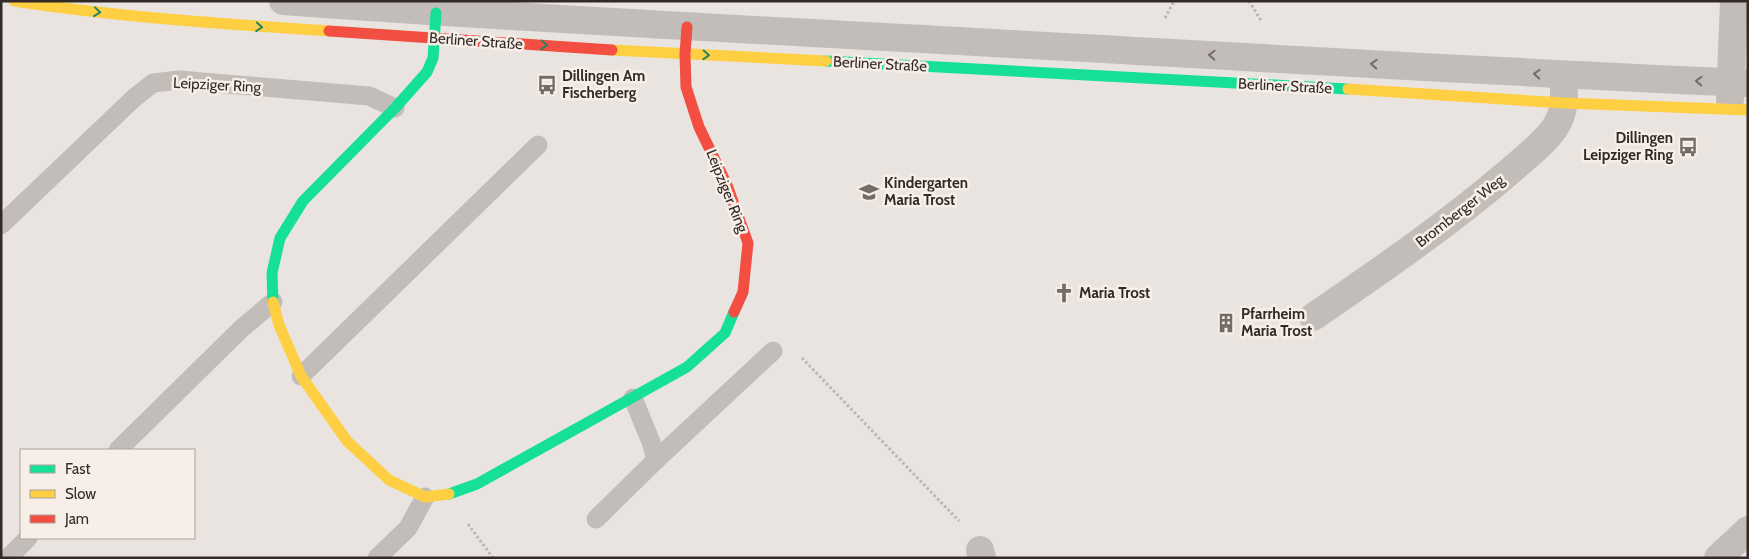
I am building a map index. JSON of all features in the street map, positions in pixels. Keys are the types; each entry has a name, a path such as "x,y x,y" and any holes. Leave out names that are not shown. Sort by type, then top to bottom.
{"street":[{"name":"Berliner Straße","path":"14,1 196,22 436,26 686,27 1565,75 1739,82"},
{"name":"Berliner Straße","path":"283,1 436,26 685,54 1739,110"},
{"path":"1734,1 1739,110"},
{"path":"425,497 390,480 346,441 302,376 279,325 273,302 272,273 280,238 303,201 395,108 427,72 433,58 436,26"},
{"name":"Leipziger Ring","path":"425,497 447,495 477,484 687,367 724,333 743,292 748,243 727,185 699,127 686,87 686,27"},
{"name":"Bromberger Weg","path":"1313,317 1414,247 1473,203 1538,147 1558,124 1564,102 1565,75"},
{"path":"1718,558 1748,530"}],"lane":[{"name":"Leipziger Ring","path":"1,225 134,98 153,83 178,80 369,96 395,108"},
{"path":"302,376 538,145"},
{"path":"119,449 241,329 273,302"},
{"path":"596,519 772,351"},
{"path":"633,398 651,442 656,460"},
{"path":"377,558 408,528 425,497"},
{"path":"8,558 27,539"}],"path":[{"path":"772,351 793,349 959,521 981,554"}],"traffic: fast":[{"path":"273,302 272,273 280,238 303,201 395,108 427,72 433,58 436,13"},
{"path":"826,61 1348,89"},
{"path":"449,494 477,484 687,367 725,333 734,312"}],"traffic: slow":[{"path":"14,1 132,16 329,31"},
{"path":"612,50 826,61"},
{"path":"1348,89 1564,103 1748,110"},
{"path":"273,302 279,325 301,376 347,441 389,480 425,497 449,494"}],"traffic: jam":[{"path":"687,27 685,54 686,87 699,127 727,185 748,243 743,292 734,312"},
{"path":"329,31 612,50"}],"place":[{"name":"Dillingen Am Fischerberg","path":"547,85"},
{"name":"Dillingen Leipziger Ring","path":"1688,147"},
{"name":"Kindergarten Maria Trost","path":"869,192"},
{"name":"Maria Trost","path":"1064,293"},
{"name":"Pfarrheim Maria Trost","path":"1226,323"}]}
